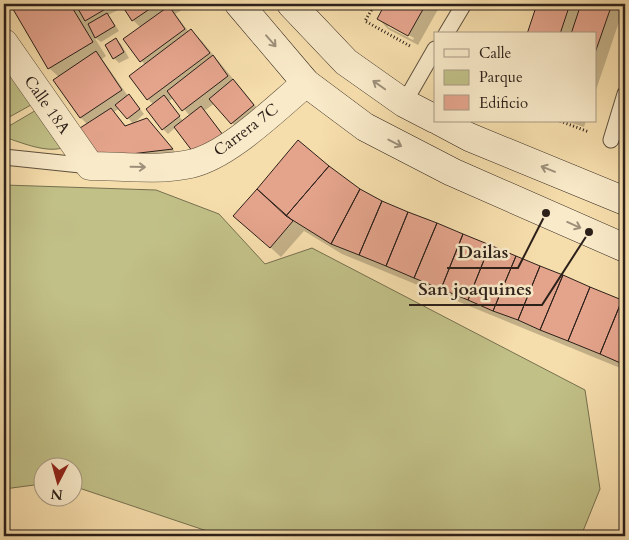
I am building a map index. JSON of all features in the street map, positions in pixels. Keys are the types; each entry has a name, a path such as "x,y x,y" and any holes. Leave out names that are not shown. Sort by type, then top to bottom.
{"main road":[{"path":"239,4 306,83 365,127 434,163 625,248"},
{"path":"291,4 346,62 404,103 434,118"},
{"name":"Calle 18A","path":"4,43 90,166"},
{"name":"Carrera 7C","path":"90,166 164,167 189,165 206,160 223,151 306,83"},
{"path":"441,122 469,137 625,201"}],"lane":[{"path":"447,32 464,4"},
{"path":"404,103 432,52"},
{"path":"611,140 625,94"},
{"path":"4,157 90,166"}],"path":[{"path":"375,4 365,21 432,52"}],"green space":[{"path":"4,58 31,105 4,120"},
{"path":"38,109 66,147 59,149 43,148 4,137 4,129"},
{"path":"4,185 156,190 219,214 265,264 312,248 585,390 600,489 581,536 214,536 210,532 82,489 82,458 32,458 32,485 4,489"}],"building":[{"path":"10,4 70,4 93,42 48,69"},
{"path":"82,4 114,4 85,21 77,7"},
{"path":"121,4 157,4 132,21"},
{"path":"385,4 426,4 408,36 377,19"},
{"path":"537,4 570,4 561,32 528,32"},
{"path":"581,4 612,4 596,50 596,32 572,32"},
{"path":"169,6 185,29 140,62 123,39"},
{"path":"107,13 115,26 95,38 88,24"},
{"path":"191,29 210,53 147,100 129,76"},
{"path":"116,38 124,52 113,59 105,45"},
{"path":"96,51 122,90 80,118 53,80"},
{"path":"213,55 228,76 182,111 167,91"},
{"path":"233,79 254,105 231,124 209,99"},
{"path":"129,94 140,109 127,119 115,105"},
{"path":"164,95 180,116 162,130 146,109"},
{"path":"201,106 226,139 199,160 174,127"},
{"path":"111,108 125,126 147,118 173,149 97,158 80,128"},
{"path":"298,140 329,166 286,216 257,189"},
{"path":"329,166 360,189 331,244 286,216"},
{"path":"257,189 293,221 270,248 233,216"},
{"path":"360,189 382,201 359,255 331,244"},
{"path":"382,201 408,212 386,266 359,255"},
{"path":"408,212 437,223 414,278 386,266"},
{"path":"437,223 463,234 441,289 414,278"},
{"path":"463,234 490,245 468,300 441,289"},
{"path":"490,245 516,256 493,311 468,300"},
{"path":"516,256 540,266 518,320 493,311"},
{"path":"540,266 563,275 540,330 518,320"},
{"path":"563,275 590,287 568,341 540,330"},
{"path":"590,287 622,300 600,354 568,341"},
{"path":"622,300 625,301 625,365 600,354"}],"place":[{"name":"Dailas","path":"546,213"},
{"name":"San joaquines","path":"589,232"}]}
